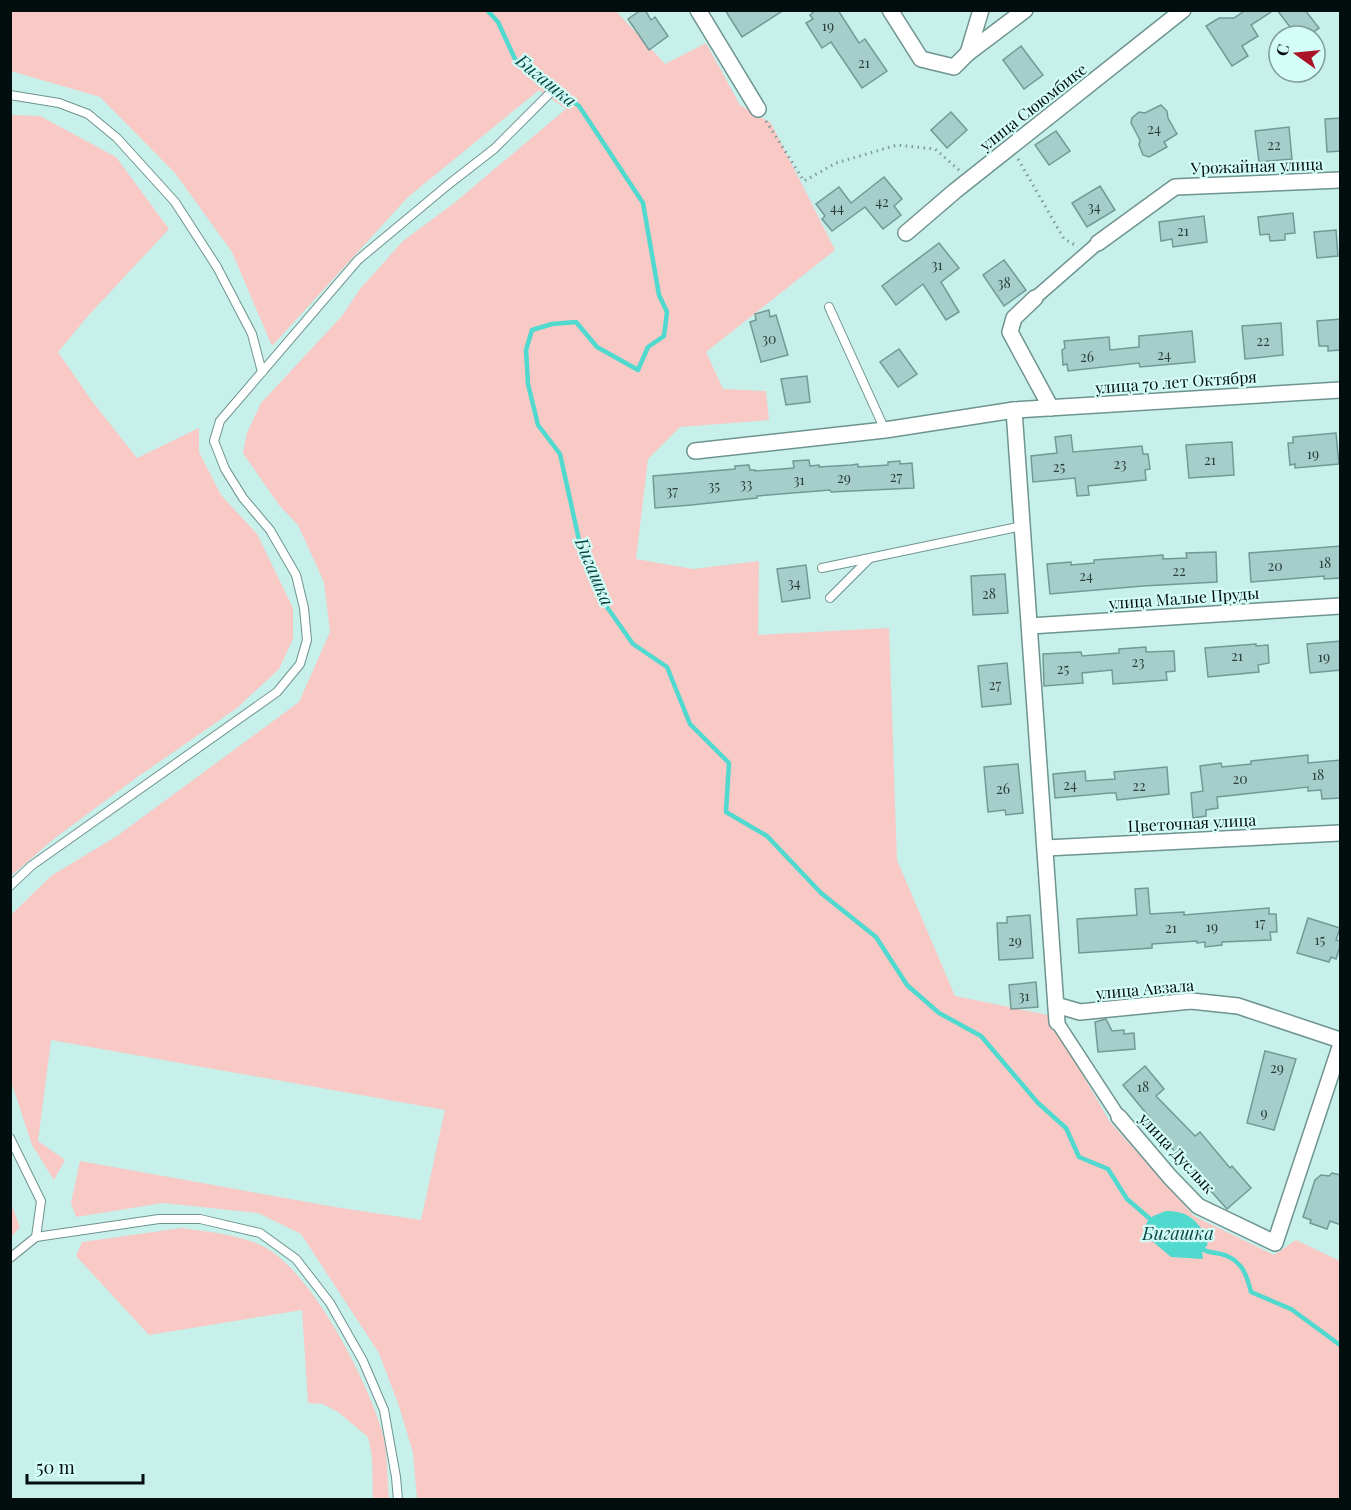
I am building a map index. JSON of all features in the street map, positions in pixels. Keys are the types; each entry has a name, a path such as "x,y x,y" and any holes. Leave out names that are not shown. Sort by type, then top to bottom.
{"street":[{"path":"698,10 758,109"},
{"path":"890,10 921,59 954,67 968,53 1025,10"},
{"path":"968,53 981,10"},
{"name":"улица Сююмбике","path":"906,232 1183,10"},
{"name":"Урожайная улица","path":"1098,243 1175,187 1341,180"},
{"path":"1052,408 1010,332 1014,318 1098,243"},
{"name":"улица 70 лет Октября","path":"694,451 885,430 1014,410 1341,390"},
{"path":"1014,410 1057,1022 1119,1117"},
{"name":"улица Малые Пруды","path":"1030,626 1341,606"},
{"name":"Цветочная улица","path":"1046,848 1341,833"},
{"name":"улица Авзала","path":"1056,1005 1080,1012 1191,1001 1238,1006 1341,1040"},
{"name":"улица Дуслык","path":"1119,1117 1198,1206 1275,1243 1341,1047"}],"lane":[{"path":"10,886 31,866 277,692 300,664 307,640 304,608 296,575 270,530 243,498 225,469 214,441 219,421 358,260 494,149 552,91"},
{"path":"10,95 59,103 88,114 117,138 175,202 217,267 252,334 262,372"},
{"path":"829,307 885,430"},
{"path":"822,568 1022,526"},
{"path":"830,598 870,558"},
{"path":"10,1138 41,1201 36,1238"},
{"path":"10,1258 36,1238 159,1219 200,1219 260,1233 296,1259 330,1303 363,1361 384,1410 398,1500"}],"path":[{"path":"758,109 804,181 836,163 897,145 934,149 960,172 976,175"},
{"path":"1011,147 1064,239 1083,249 1098,243"}],"shaded area":[{"path":"615,10 665,64 706,43 740,105 771,123 835,250 706,352 723,389 766,391 769,420 680,427 648,459 636,559 693,569 759,561 758,635 889,628 897,860 955,996 1048,1015 1110,1122 1194,1216 1274,1255 1296,1240 1340,1261 1340,1499 417,1499 413,1453 399,1406 379,1353 301,1234 258,1213 163,1203 76,1217 71,1203 80,1161 335,1207 421,1220 445,1110 51,1040 38,1141 65,1160 54,1180 32,1145 11,1081 11,915 51,876 117,836 299,702 330,632 324,582 298,525 279,505 243,453 247,433 261,403 342,316 360,289 403,241 453,204 566,109 539,90 408,197 272,346 232,252 175,173 100,97 11,71 10,11"},
{"path":"11,115 40,116 116,157 169,229 87,317 58,352 92,401 137,458 199,428 199,452 221,495 257,534 293,608 293,639 279,669 237,708 55,838 11,876"},
{"path":"10,1201 20,1227 11,1237 10,1237"},
{"path":"182,1228 230,1236 258,1244 277,1256 297,1274 334,1326 350,1355 374,1409 385,1447 389,1499 373,1499 372,1456 368,1437 338,1412 323,1404 308,1403 302,1310 149,1335 76,1256 82,1242"}],"water":[{"name":"Бигашка","path":"1166,1211 1174,1211 1191,1218 1208,1237 1207,1246 1202,1250 1203,1259 1171,1257 1145,1235 1146,1224 1150,1218"}],"building":[{"path":"641,10 645,10 651,20 655,17 668,36 649,50 628,19"},
{"path":"725,10 784,10 742,37"},
{"path":"816,10 838,10 859,43 865,39 887,71 862,88 831,42 822,48 806,23 813,19 810,15"},
{"path":"1246,10 1274,10 1251,25 1258,36 1242,46 1248,56 1232,66 1206,26 1219,18 1234,18"},
{"path":"1277,10 1305,10 1316,24 1288,24"},
{"path":"1021,46 1043,75 1024,89 1003,60"},
{"path":"1161,105 1167,111 1168,118 1177,134 1164,142 1167,147 1149,157 1143,155 1139,145 1140,140 1131,123 1132,118 1139,112 1145,113"},
{"path":"951,112 967,130 947,148 931,130"},
{"path":"1341,118 1341,151 1327,152 1325,119"},
{"path":"1289,127 1292,159 1259,162 1255,131"},
{"path":"1056,131 1070,151 1049,165 1035,145"},
{"path":"884,177 902,199 894,206 901,215 883,229 865,207 832,231 822,219 825,216 816,204 839,187 851,203"},
{"path":"1100,186 1115,210 1087,227 1072,203"},
{"path":"1293,213 1295,233 1285,234 1285,240 1270,241 1269,234 1260,235 1258,217"},
{"path":"1204,216 1207,242 1173,247 1172,239 1161,241 1159,222"},
{"path":"1336,230 1338,256 1317,258 1314,232"},
{"path":"939,243 959,268 941,282 959,312 946,320 923,284 896,305 882,286"},
{"path":"1004,260 1026,290 1004,306 983,275"},
{"path":"769,310 770,317 776,315 788,355 761,362 750,322 756,320 755,314"},
{"path":"1341,319 1341,350 1328,351 1328,346 1319,346 1317,321"},
{"path":"1281,323 1283,355 1245,359 1242,326"},
{"path":"1192,331 1195,362 1140,367 1139,363 1068,371 1067,364 1063,365 1064,341 1109,337 1110,350 1139,347 1139,336"},
{"path":"899,349 917,374 898,387 880,362"},
{"path":"807,376 810,402 786,405 781,379"},
{"path":"1336,433 1339,464 1295,468 1295,464 1290,465 1288,443 1293,443 1293,437"},
{"path":"1071,435 1073,452 1142,446 1143,454 1148,454 1150,469 1145,470 1146,480 1088,486 1089,495 1077,496 1075,478 1033,482 1031,456 1057,453 1055,437"},
{"path":"1232,442 1234,475 1189,478 1186,445"},
{"path":"809,460 810,466 819,465 819,467 858,464 858,467 888,465 888,462 900,461 900,464 912,463 914,488 831,492 830,490 655,508 653,476 735,469 735,466 749,465 750,470 755,471 794,468 793,461"},
{"path":"1341,546 1341,578 1324,579 1324,576 1251,582 1249,553"},
{"path":"1216,552 1217,582 1050,594 1047,564 1071,562 1071,565 1094,563 1094,560 1163,555 1163,559 1187,558 1186,553"},
{"path":"806,565 810,598 782,602 777,569"},
{"path":"1005,574 1008,613 973,615 971,576"},
{"path":"1341,641 1341,670 1310,673 1307,644"},
{"path":"1256,644 1256,646 1268,645 1269,663 1258,665 1259,672 1208,677 1205,648"},
{"path":"1146,647 1146,652 1174,651 1175,671 1166,672 1167,680 1113,684 1112,670 1082,673 1083,683 1044,686 1043,654 1081,652 1082,656 1119,653 1119,649"},
{"path":"1007,663 1011,704 982,707 978,666"},
{"path":"1308,755 1308,763 1341,760 1341,798 1322,799 1321,790 1308,791 1308,787 1217,797 1218,808 1206,810 1206,816 1193,818 1191,793 1203,791 1200,766 1221,763 1222,767 1251,764 1251,761"},
{"path":"1018,764 1023,813 1006,815 1005,810 988,812 984,767"},
{"path":"1167,767 1169,794 1117,800 1116,793 1055,798 1053,774 1085,771 1086,781 1115,779 1114,772"},
{"path":"1148,888 1150,914 1184,912 1184,915 1269,908 1269,914 1276,914 1277,932 1270,932 1271,940 1222,942 1222,945 1205,947 1205,942 1197,943 1197,941 1152,944 1152,948 1079,953 1077,919 1137,915 1135,889"},
{"path":"1030,915 1033,958 999,960 997,923 1007,923 1007,917"},
{"path":"1308,918 1340,928 1336,940 1341,943 1336,959 1331,957 1329,962 1297,953"},
{"path":"1036,982 1038,1007 1011,1009 1009,985"},
{"path":"1106,1019 1112,1031 1124,1030 1124,1034 1134,1033 1135,1049 1098,1052 1095,1022"},
{"path":"1265,1051 1296,1059 1274,1130 1247,1123"},
{"path":"1145,1066 1164,1089 1156,1096 1195,1136 1200,1132 1230,1168 1232,1166 1251,1188 1227,1209 1170,1146 1166,1150 1147,1129 1154,1123 1123,1085"},
{"path":"1332,1173 1341,1175 1341,1225 1330,1221 1327,1229 1310,1223 1311,1220 1303,1217 1315,1180 1321,1175 1329,1176"}],"waterway":[{"name":"Бигашка","path":"487,10 498,22 515,59 579,106 643,203 659,295 667,312 664,336 648,347 638,370 597,347 576,322 552,324 532,330 526,350 528,384 538,425 560,454 581,549 602,600 633,644 667,667 690,724 729,763 726,812 767,836 821,893 876,937 907,985 939,1013 981,1036 1038,1103 1066,1128 1079,1157 1108,1169 1127,1199 1149,1218"},
{"name":"Бигашка","path":"1202,1249 1224,1255 1237,1262 1244,1271 1251,1292 1291,1309 1340,1345"}]}
